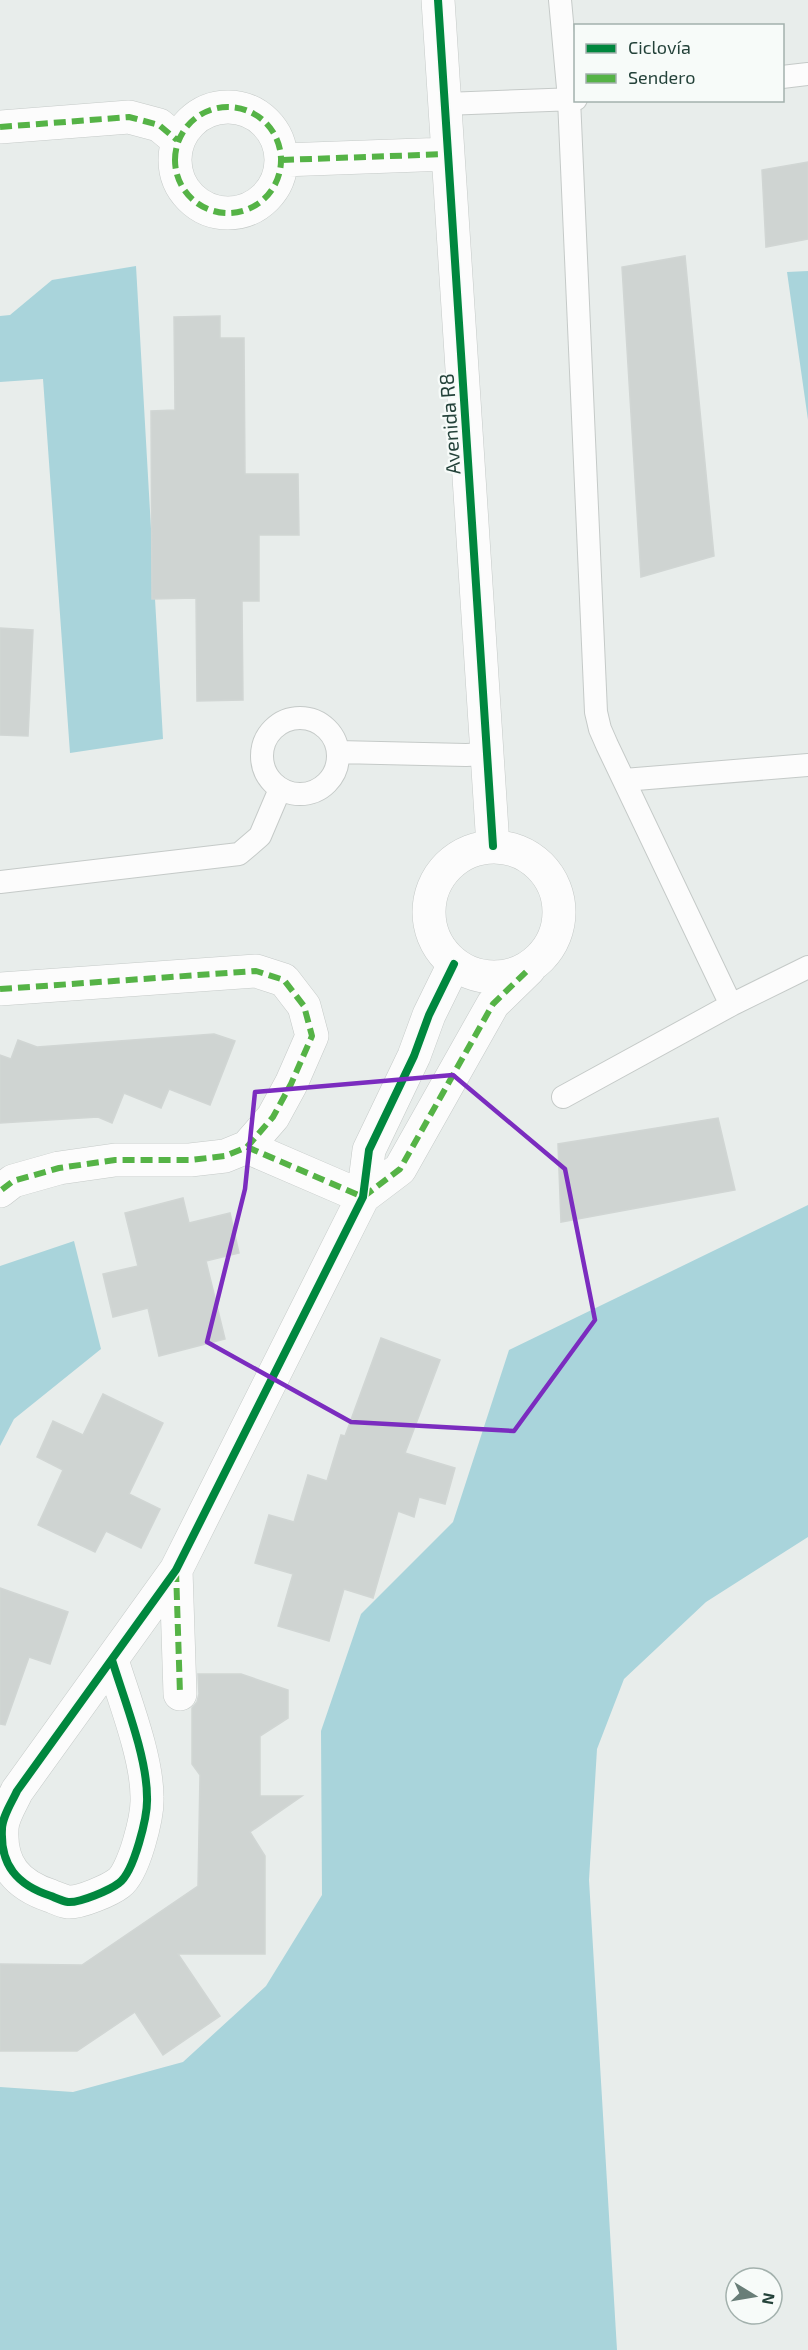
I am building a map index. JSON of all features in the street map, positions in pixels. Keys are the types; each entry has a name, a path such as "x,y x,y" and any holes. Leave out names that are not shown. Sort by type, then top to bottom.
{"street":[{"name":"Avenida R8","path":"438,0 493,846"},
{"path":"238,106 261,117 276,136 282,160 275,186 257,206 231,214 204,209 184,192 174,167 177,140 192,120 213,108 238,106"},
{"path":"0,127 129,117 159,125 177,140"},
{"path":"282,160 448,154"},
{"path":"363,1197 400,1169 493,1005 530,968 548,950 558,929 560,904 553,881 538,862 517,850 493,846 473,849 456,859 441,873 432,891 429,911 432,932 441,950 454,964 472,974 492,978 512,975 530,968"},
{"path":"112,1660 139,1748 147,1796 146,1823 121,1882 99,1894 70,1902 42,1893 19,1881 4,1859 2,1827 17,1791 176,1570 363,1197 369,1149 414,1056 429,1015 454,964"},
{"path":"0,989 256,971 284,980 304,1006 312,1036 291,1084 273,1117 247,1146 225,1156 190,1160 115,1160 59,1168 13,1181 0,1191"},
{"path":"247,1146 363,1197"},
{"path":"176,1570 180,1694"}],"lane":[{"path":"560,0 572,99 596,712 600,729 731,1005"},
{"path":"784,77 808,74"},
{"path":"444,104 572,99"},
{"path":"288,718 310,718 329,731 338,752 336,769 327,782 313,792 297,794 280,789 265,773 261,752 270,731 288,718"},
{"path":"338,752 488,754"},
{"path":"624,780 808,765"},
{"path":"0,882 239,854 260,836 280,789"},
{"path":"563,1097 731,1005 808,967"}],"highlighted area":[{"path":"453,1075 565,1169 595,1320 514,1431 351,1422 207,1342 245,1189 255,1092"}],"water":[{"path":"136,266 163,739 70,753 43,379 0,382 0,316 10,315 52,280"},
{"path":"808,271 808,420 787,272"},
{"path":"808,1205 808,1537 706,1602 624,1679 597,1749 589,1880 617,2350 0,2350 0,2087 73,2092 183,2062 266,1986 322,1895 321,1731 361,1614 453,1522 509,1350"},
{"path":"74,1241 101,1349 14,1419 0,1446 0,1266"}],"building":[{"path":"808,162 808,239 766,247 762,170"},
{"path":"685,256 714,556 641,577 622,267"},
{"path":"220,316 220,338 244,338 245,474 298,474 299,535 259,535 259,601 242,601 243,700 197,701 196,598 152,599 151,411 175,410 174,317"},
{"path":"0,628 33,630 28,736 0,735"},
{"path":"214,1034 235,1041 210,1105 169,1089 161,1108 124,1093 112,1123 98,1117 0,1123 0,1055 11,1059 18,1040 37,1047"},
{"path":"718,1118 735,1190 561,1222 558,1144"},
{"path":"183,1198 189,1223 230,1213 239,1253 206,1261 225,1339 159,1356 148,1308 113,1317 103,1274 138,1266 125,1213"},
{"path":"381,1338 440,1360 405,1453 455,1468 445,1504 419,1497 414,1517 398,1511 373,1598 344,1589 329,1641 278,1626 293,1574 255,1563 269,1515 294,1522 308,1475 327,1481 341,1435 345,1436"},
{"path":"103,1394 163,1423 129,1494 160,1509 141,1548 106,1531 95,1552 38,1525 63,1470 37,1457 53,1421 83,1435"},
{"path":"0,1588 68,1612 50,1664 29,1657 5,1725 0,1724"},
{"path":"198,1674 241,1674 288,1690 288,1718 260,1736 260,1796 302,1796 250,1832 265,1856 265,1954 178,1954 220,2016 163,2055 135,2012 77,2051 0,2051 0,1964 82,1965 198,1886 200,1775 192,1764 192,1708 199,1694"}],"marked path":[{"path":"228,107 248,111 266,122 277,140 281,160 277,180 266,198 248,209 228,213 208,209 190,198 179,180 175,160 179,140 190,122 208,111 228,107"},
{"path":"0,127 129,117 159,125 177,140"},
{"path":"282,160 448,154"},
{"path":"363,1197 400,1169 493,1004 530,968"},
{"path":"0,989 256,971 284,980 304,1006 312,1036 291,1084 273,1117 247,1147 225,1156 190,1160 115,1160 59,1168 13,1181 0,1191"},
{"path":"247,1147 363,1197"},
{"path":"176,1570 180,1694"}],"cycle path":[{"path":"438,0 493,846"},
{"path":"112,1660 143,1764 147,1806 135,1856 125,1877 102,1892 68,1902 29,1886 13,1872 4,1853 2,1842 2,1824 5,1815 17,1791 176,1570 363,1197 369,1150 414,1056 429,1015 454,964"}]}
